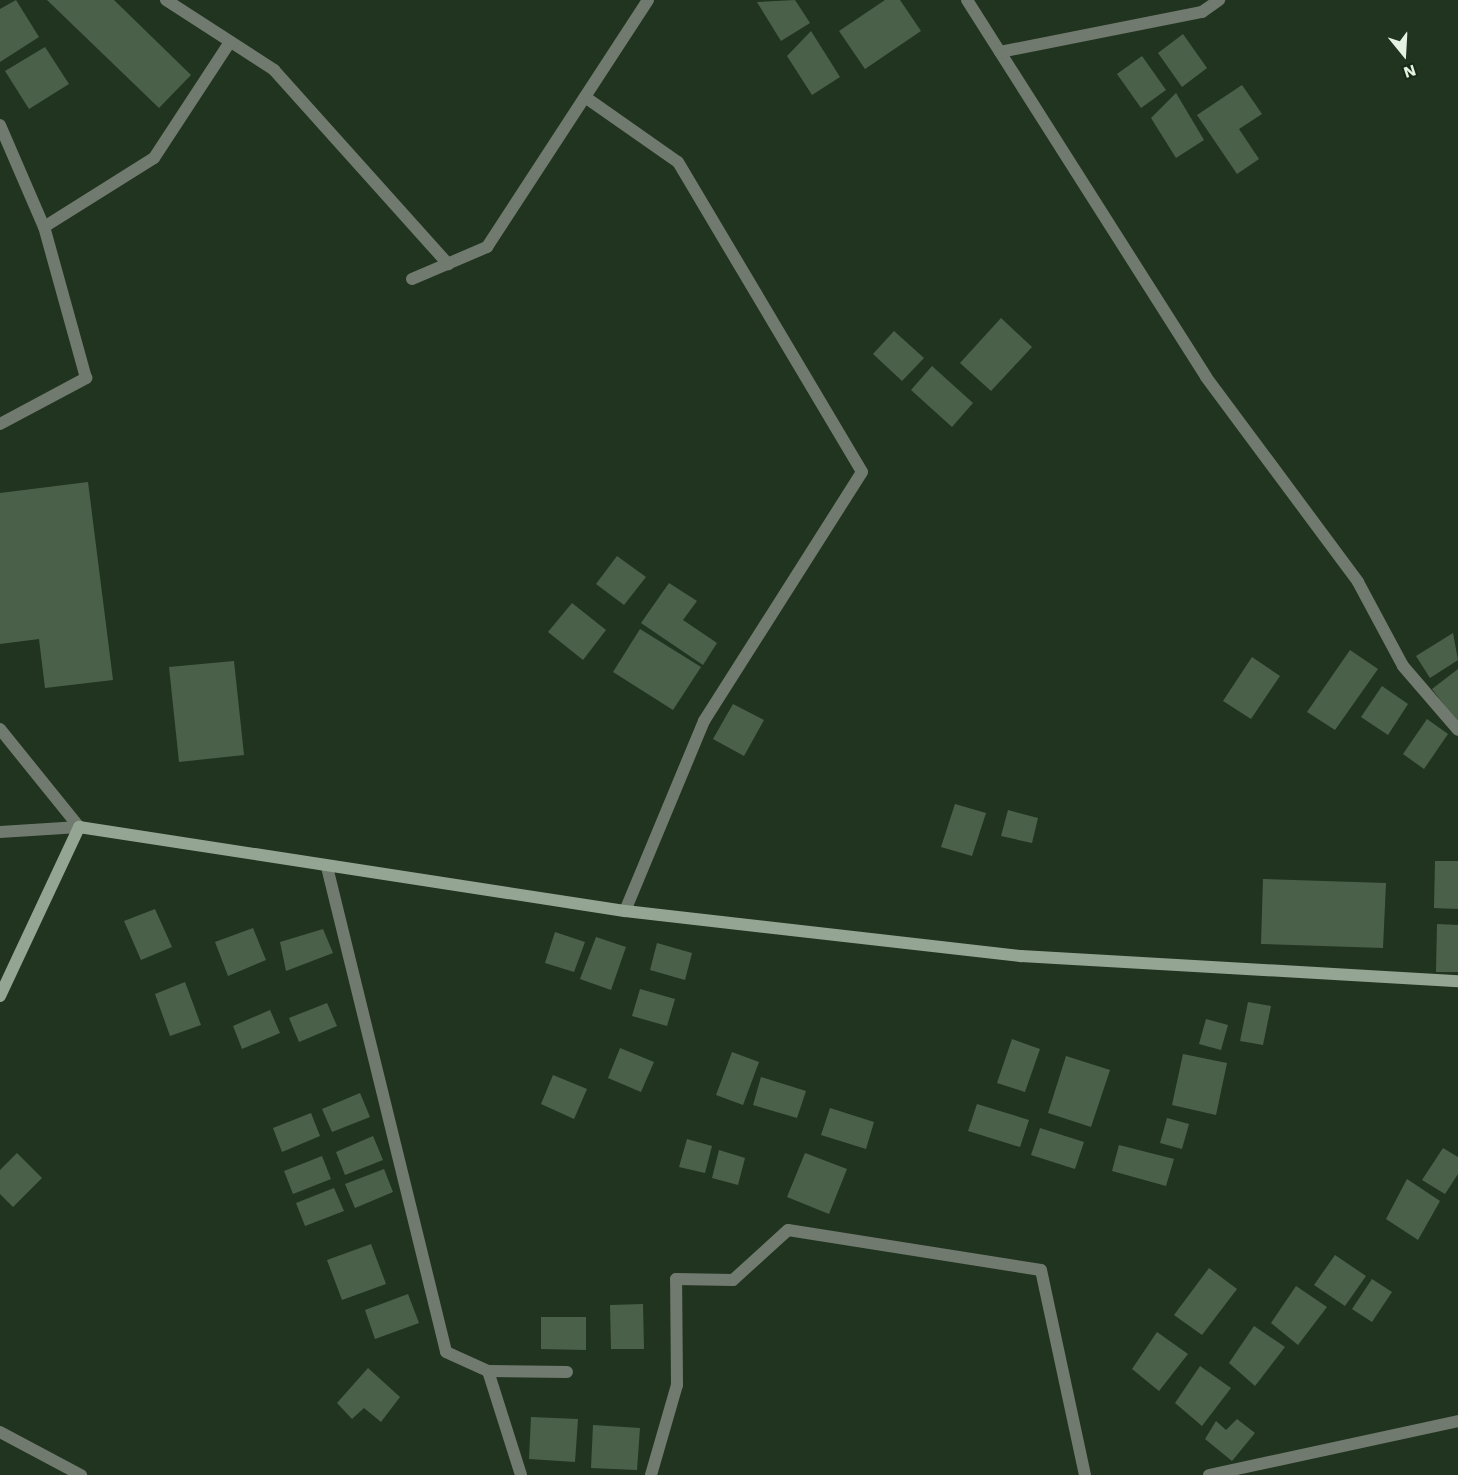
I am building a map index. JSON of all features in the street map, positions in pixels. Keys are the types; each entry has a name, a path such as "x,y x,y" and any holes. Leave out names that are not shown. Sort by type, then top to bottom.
{"street":[{"path":"166,0 274,70 448,264"},
{"path":"412,279 487,247 648,0"},
{"path":"968,0 1206,377 1358,582 1403,666 1458,730"},
{"path":"1000,52 1202,12 1219,0"},
{"path":"44,227 154,158 230,42"},
{"path":"585,97 678,162 862,472 704,721 625,911"},
{"path":"0,125 44,227 86,378 0,424"},
{"path":"0,729 79,827"},
{"path":"0,832 79,827 327,867 625,911 1021,956 1458,981"},
{"path":"0,996 79,827"},
{"path":"327,867 446,1352 488,1371 567,1372"},
{"path":"651,1475 677,1385 676,1279 733,1280 788,1230 1041,1270 1085,1475"},
{"path":"488,1371 521,1475"},
{"path":"1209,1475 1458,1421"},
{"path":"0,1432 81,1475"}],"building":[{"path":"16,0 39,37 0,62 0,9"},
{"path":"47,0 114,0 191,75 159,108"},
{"path":"795,0 810,23 781,41 757,2"},
{"path":"885,0 900,0 921,31 865,69 839,31"},
{"path":"811,31 840,77 812,95 787,56"},
{"path":"1183,34 1207,68 1182,87 1158,53"},
{"path":"45,47 69,84 29,109 5,71"},
{"path":"1142,56 1166,90 1141,108 1117,74"},
{"path":"1242,85 1262,114 1239,129 1259,159 1237,174 1197,115"},
{"path":"1176,93 1204,140 1176,158 1151,118"},
{"path":"1001,318 1032,347 991,391 960,363"},
{"path":"894,331 924,358 902,381 873,354"},
{"path":"932,366 973,403 952,427 911,390"},
{"path":"88,482 113,680 45,688 39,639 0,644 0,493"},
{"path":"617,556 646,577 624,605 596,584"},
{"path":"669,583 697,601 683,620 717,643 703,665 641,623"},
{"path":"572,603 606,630 583,660 548,632"},
{"path":"640,629 701,667 673,710 613,672"},
{"path":"1453,633 1458,660 1430,678 1416,656"},
{"path":"1350,650 1378,669 1335,730 1307,712"},
{"path":"1252,657 1280,676 1251,719 1223,701"},
{"path":"234,661 244,755 179,762 169,667"},
{"path":"1458,669 1458,723 1432,689"},
{"path":"1382,686 1408,704 1388,735 1361,717"},
{"path":"733,704 764,720 744,756 713,739"},
{"path":"1427,719 1448,734 1424,769 1403,754"},
{"path":"955,804 986,813 972,856 941,847"},
{"path":"1008,810 1038,818 1032,843 1001,836"},
{"path":"1435,861 1458,861 1458,909 1434,908"},
{"path":"1263,879 1386,883 1383,948 1261,944"},
{"path":"155,909 172,947 141,960 124,921"},
{"path":"1437,924 1458,925 1458,972 1436,972"},
{"path":"253,928 266,960 228,976 215,942"},
{"path":"323,929 333,953 286,971 280,942"},
{"path":"555,932 585,942 574,972 545,963"},
{"path":"596,937 626,947 611,990 580,979"},
{"path":"657,943 692,953 685,980 650,970"},
{"path":"185,982 201,1025 170,1036 155,994"},
{"path":"640,989 675,999 667,1026 632,1016"},
{"path":"1248,1002 1271,1006 1263,1045 1240,1041"},
{"path":"327,1003 337,1026 299,1042 289,1018"},
{"path":"270,1010 280,1033 242,1049 233,1026"},
{"path":"1206,1019 1228,1025 1221,1050 1199,1044"},
{"path":"1012,1039 1040,1049 1025,1092 997,1083"},
{"path":"620,1048 654,1062 641,1092 608,1078"},
{"path":"732,1052 759,1062 743,1105 716,1095"},
{"path":"1183,1054 1227,1063 1216,1115 1172,1105"},
{"path":"1066,1056 1110,1070 1091,1127 1048,1113"},
{"path":"553,1075 587,1089 574,1119 541,1104"},
{"path":"761,1077 806,1091 797,1118 753,1105"},
{"path":"360,1093 370,1117 332,1132 322,1109"},
{"path":"977,1104 1029,1120 1020,1147 968,1131"},
{"path":"830,1108 874,1122 866,1149 821,1135"},
{"path":"311,1113 320,1136 282,1152 273,1128"},
{"path":"1167,1118 1189,1124 1182,1149 1160,1143"},
{"path":"1040,1128 1084,1142 1075,1169 1031,1155"},
{"path":"373,1136 383,1160 345,1175 336,1152"},
{"path":"687,1139 712,1146 705,1173 679,1167"},
{"path":"1119,1145 1174,1159 1166,1186 1112,1171"},
{"path":"1443,1148 1458,1157 1458,1174 1445,1194 1422,1180"},
{"path":"719,1150 745,1158 738,1185 712,1178"},
{"path":"17,1153 42,1178 13,1207 0,1194 0,1170"},
{"path":"805,1153 847,1169 829,1214 787,1197"},
{"path":"322,1156 331,1179 293,1194 284,1171"},
{"path":"384,1169 393,1192 355,1208 345,1184"},
{"path":"1407,1179 1440,1201 1418,1240 1386,1219"},
{"path":"334,1188 344,1211 305,1226 296,1203"},
{"path":"371,1244 386,1284 342,1300 327,1260"},
{"path":"1335,1255 1366,1276 1345,1306 1314,1285"},
{"path":"1209,1268 1237,1289 1202,1335 1174,1315"},
{"path":"1372,1279 1392,1292 1372,1322 1352,1309"},
{"path":"1296,1286 1327,1307 1298,1345 1271,1323"},
{"path":"408,1294 419,1323 375,1339 365,1310"},
{"path":"643,1304 644,1349 611,1349 610,1305"},
{"path":"541,1317 586,1317 586,1350 541,1349"},
{"path":"1254,1326 1285,1347 1255,1386 1229,1363"},
{"path":"1157,1332 1188,1354 1159,1391 1132,1369"},
{"path":"1200,1366 1231,1388 1202,1426 1175,1403"},
{"path":"368,1368 400,1397 381,1422 364,1408 352,1419 337,1403"},
{"path":"531,1417 578,1419 575,1462 529,1459"},
{"path":"1237,1419 1255,1433 1232,1461 1205,1439 1216,1421 1226,1430"},
{"path":"593,1425 640,1428 637,1470 591,1468"}]}
